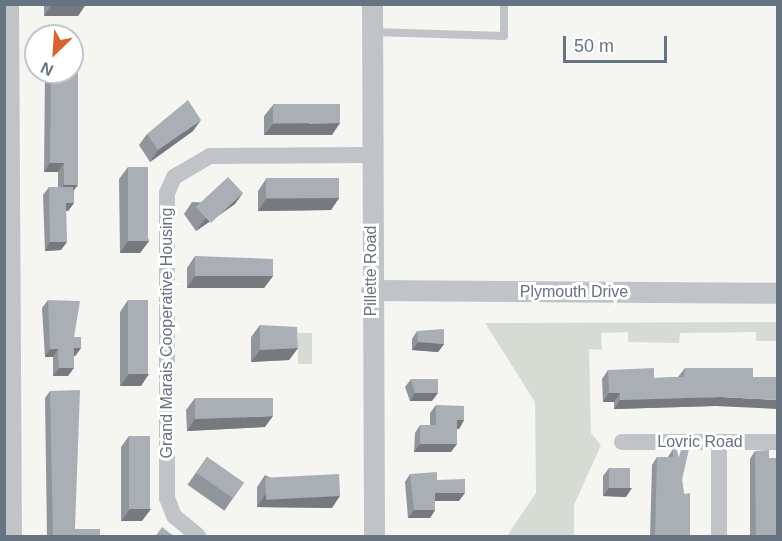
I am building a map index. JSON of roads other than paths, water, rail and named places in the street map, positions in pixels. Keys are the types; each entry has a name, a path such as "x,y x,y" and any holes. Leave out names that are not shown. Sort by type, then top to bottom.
{"street":[{"path":"11,4 9,288 14,537"},
{"name":"Pillette Road","path":"372,4 370,155 374,537"},
{"name":"Grand Marais Cooperative Housing","path":"198,537 174,516 167,498 167,193 174,177 210,156 370,155"},
{"name":"Plymouth Drive","path":"371,290 777,293"},
{"name":"Lovric Road","path":"622,442 777,442"},
{"path":"719,442 719,537"}],"lane":[{"path":"371,32 504,36 504,4"}]}
